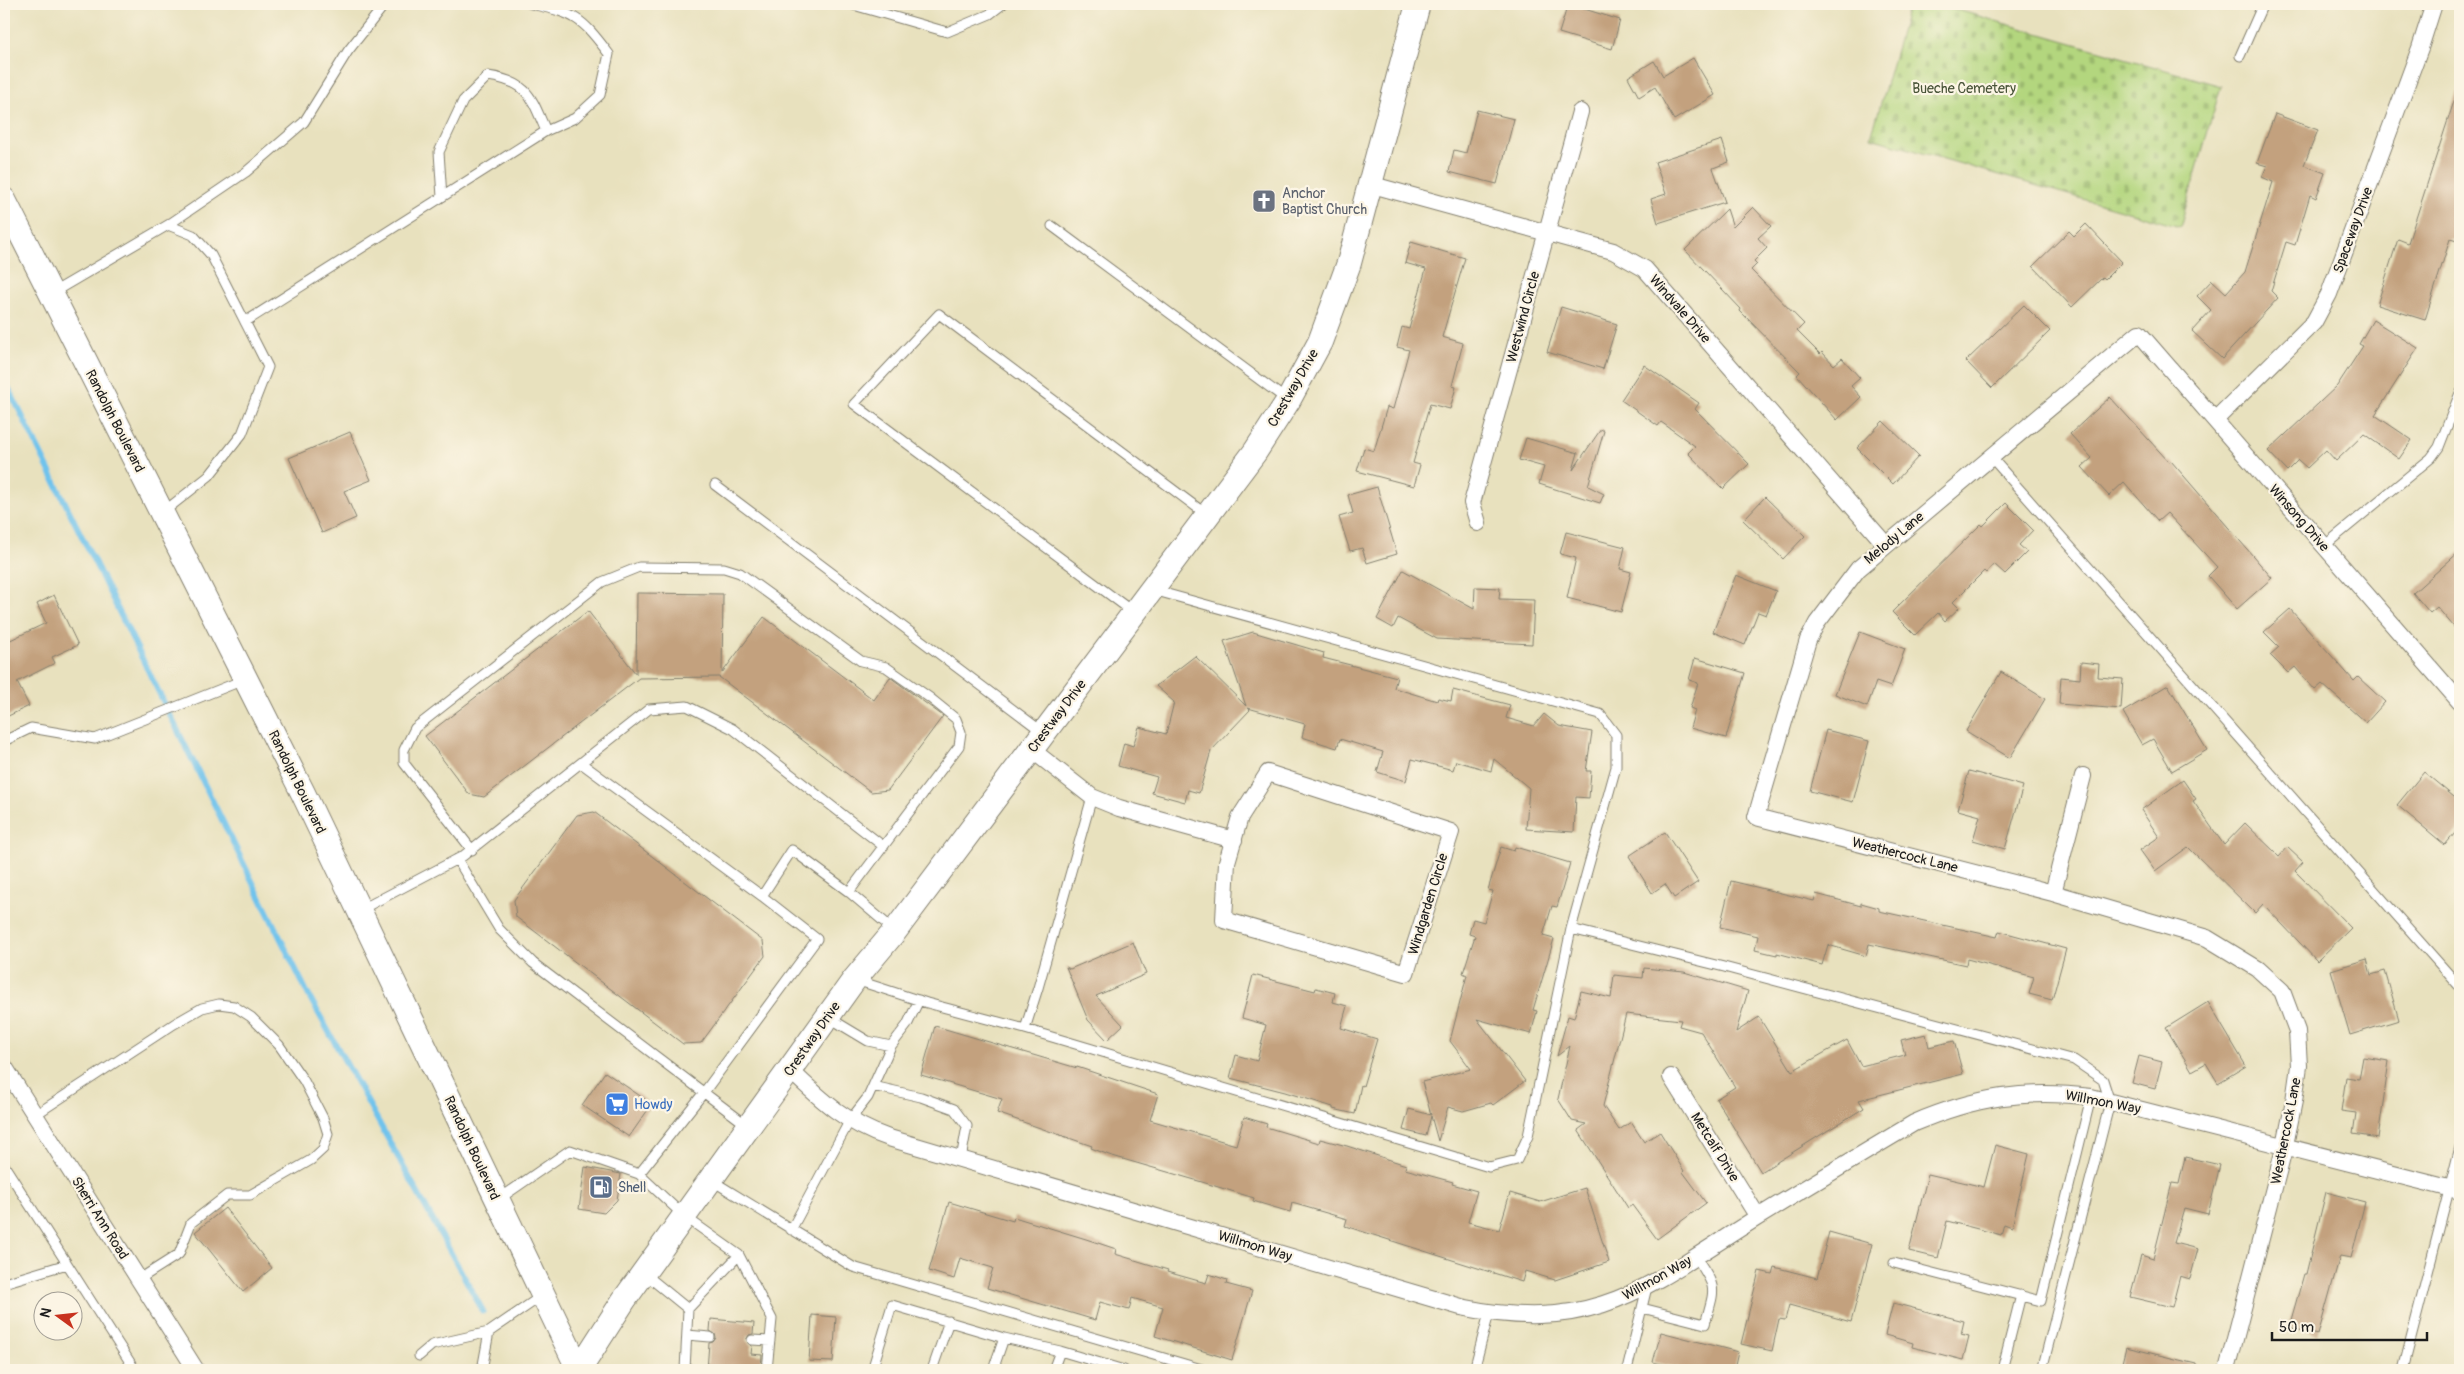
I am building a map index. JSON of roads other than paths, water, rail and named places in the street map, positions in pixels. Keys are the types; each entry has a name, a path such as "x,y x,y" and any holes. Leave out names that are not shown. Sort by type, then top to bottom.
{"main road":[{"name":"Crestway Drive","path":"579,1370 643,1273 854,980 895,931 1038,742 1255,452 1288,401 1320,342 1348,263 1418,4"},
{"name":"Randolph Boulevard","path":"4,200 246,679 359,910 579,1370"}],"street":[{"name":"Spaceway Drive","path":"2215,420 2314,322 2330,294 2420,48 2434,4"},
{"name":"Westwind Circle","path":"1478,523 1472,503 1580,112"},
{"name":"Windvale Drive","path":"1369,184 1613,251 1645,269 1886,544"},
{"name":"Winsong Drive","path":"2139,333 2460,702"},
{"name":"Melody Lane","path":"1756,817 1808,640 1816,623 1838,592 1858,569 1886,544 2139,333"},
{"path":"1038,742 1092,797 1119,808 1234,840"},
{"name":"Windgarden Circle","path":"1268,773 1451,832 1406,973 1224,920 1228,862 1234,840 1240,817 1268,773"},
{"path":"2053,893 2083,776"},
{"name":"Weathercock Lane","path":"1756,817 2053,893 2207,938 2258,969 2282,992 2297,1031 2298,1066 2285,1146 2227,1370"},
{"name":"Sherri Ann Road","path":"4,1066 196,1370"},
{"name":"Willmon Way","path":"790,1070 837,1112 864,1129 1461,1307 1489,1313 1540,1316 1567,1314 1619,1300 1647,1287 1758,1217 1914,1123 1942,1111 1971,1102 2008,1095 2061,1093 2091,1097 2455,1190"},
{"name":"Metcalf Drive","path":"1671,1078 1758,1217"}],"lane":[{"path":"51,294 168,225 246,172 304,122 348,51 385,4"},
{"path":"245,322 546,131 575,118 600,95 609,54 588,27 567,12 532,4"},
{"path":"850,4 947,32 990,14 1004,4"},
{"path":"2240,56 2263,4"},
{"path":"442,197 439,152 463,101 488,76 506,79 529,93 546,131"},
{"path":"162,514 209,476 242,434 268,367 212,255 193,235 168,225"},
{"path":"1052,226 1288,401"},
{"path":"1134,613 854,404 939,314 1208,515"},
{"path":"2324,546 2431,458 2439,447 2460,393"},
{"path":"1991,457 2460,987"},
{"path":"715,485 1038,742"},
{"path":"472,850 404,763 404,750 415,728 602,582 640,567 724,568 740,573 861,661 886,667 956,719 961,732 958,746 849,892"},
{"path":"854,980 1488,1167 1517,1160 1528,1136 1571,929 1616,767 1616,735 1600,714 1151,589"},
{"path":"4,741 31,728 96,739 246,679"},
{"path":"359,910 472,850 649,709 687,706 733,729 883,846"},
{"path":"581,763 762,896 817,939 705,1092 639,1174"},
{"path":"1025,1029 1092,797"},
{"path":"762,896 792,850 849,892 895,931"},
{"path":"458,859 499,929 533,963 749,1127"},
{"path":"1571,929 1724,967 2074,1060 2104,1080 2110,1102 2042,1370"},
{"path":"791,1230 850,1120 868,1097 891,1046 907,1025 919,1000"},
{"path":"36,1116 174,1024 202,1008 219,1004 234,1006 251,1017 279,1045 304,1081 323,1118 328,1134 323,1148 311,1160 250,1195 227,1195 191,1223 179,1254 138,1280"},
{"path":"827,1017 868,1041 891,1046"},
{"path":"873,1086 922,1097 954,1109 967,1126 961,1159"},
{"path":"1894,1262 2041,1301 2091,1097"},
{"path":"2403,1370 2455,1190 2460,1147"},
{"path":"497,1200 570,1150 639,1174 684,1216 740,1255 772,1319 767,1370"},
{"path":"4,1165 8,1178 136,1370"},
{"path":"710,1180 853,1267 1205,1370"},
{"path":"685,1370 688,1309 740,1255"},
{"path":"1642,1308 1705,1324 1714,1291 1712,1280 1696,1257"},
{"path":"4,1282 67,1264"},
{"path":"643,1273 688,1309"},
{"path":"1627,1370 1647,1287"},
{"path":"419,1356 432,1345 489,1332 543,1295"},
{"path":"2002,1370 2021,1296"},
{"path":"872,1370 892,1304 1004,1338 1060,1351 1124,1370"},
{"path":"1474,1370 1489,1313"},
{"path":"932,1370 949,1321"},
{"path":"482,1370 489,1332"},
{"path":"687,1335 710,1337"},
{"path":"993,1370 1004,1338"},
{"path":"752,1340 770,1341"},
{"path":"1053,1370 1060,1351"}],"waterway":[{"path":"4,379 309,996 483,1311"}],"place":[{"name":"Anchor Baptist Church","path":"1264,201"},
{"name":"Howdy","path":"617,1104"},
{"name":"Shell","path":"601,1187"}],"park label":[{"name":"Bueche Cemetery","path":"1964,88"}]}
